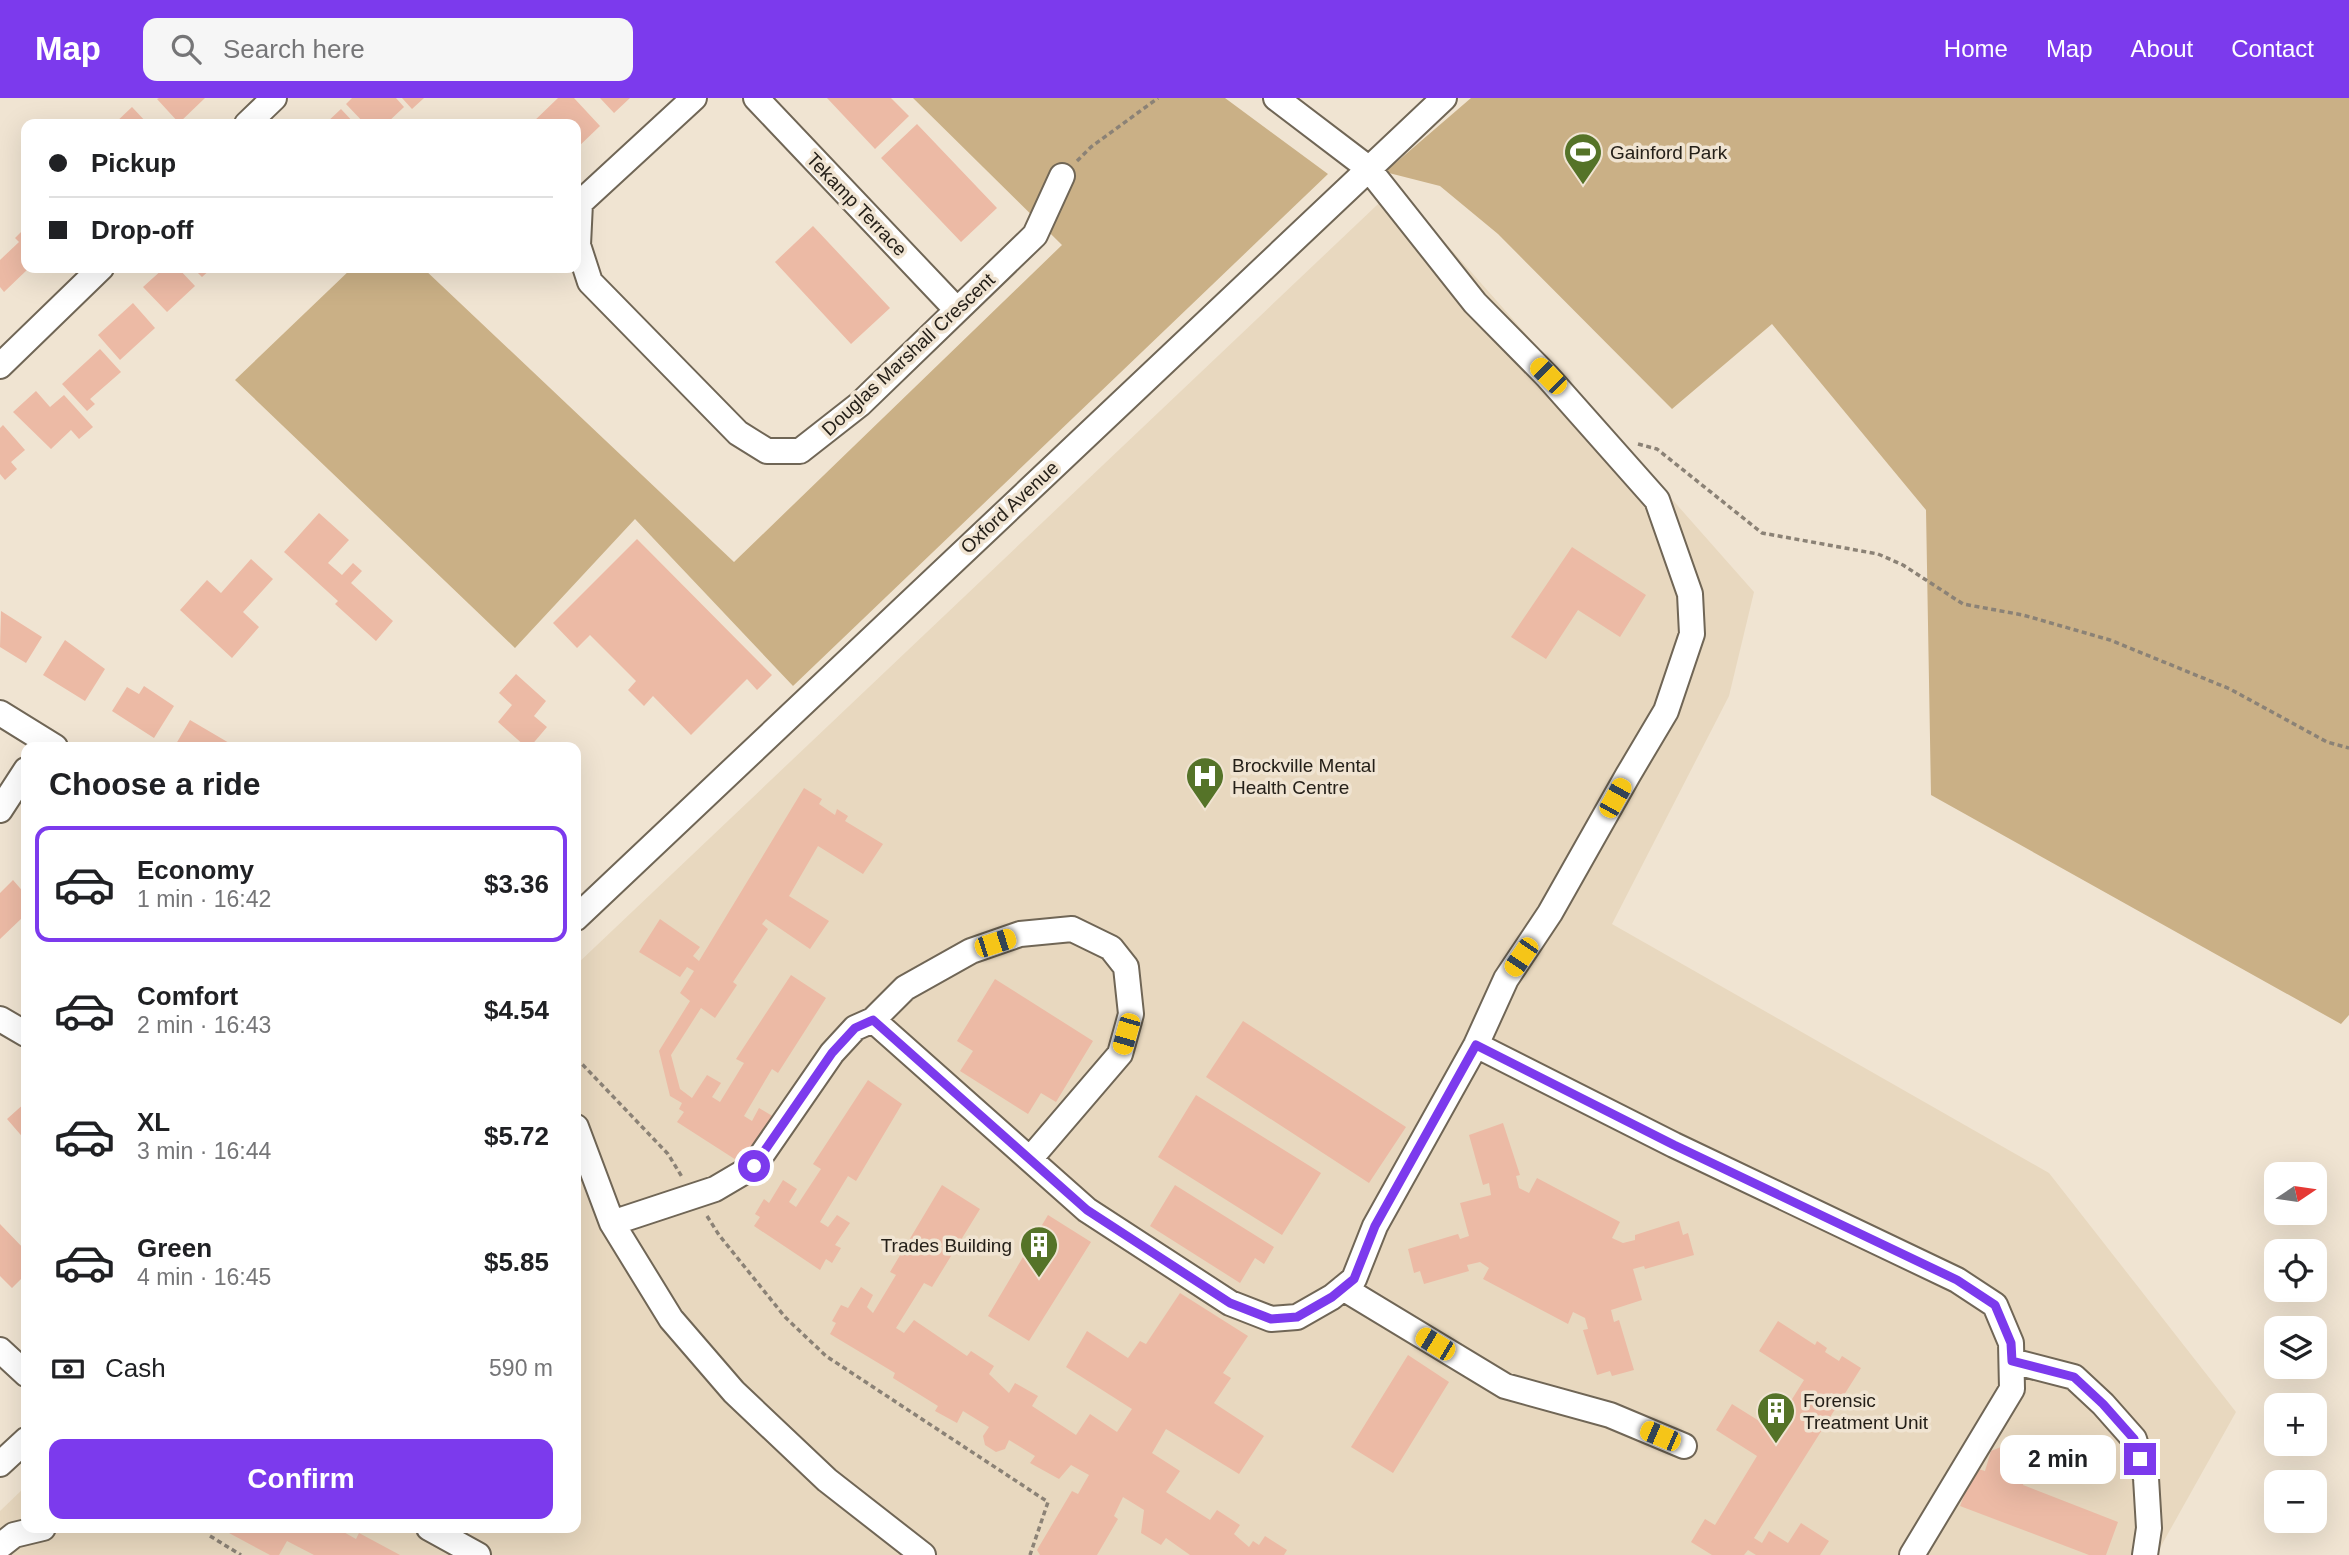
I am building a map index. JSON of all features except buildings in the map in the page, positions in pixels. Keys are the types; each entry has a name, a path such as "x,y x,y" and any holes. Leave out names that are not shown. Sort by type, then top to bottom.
{"street":[{"path":"252,119 274,98"},
{"name":"Douglas Marshall Crescent","path":"581,202 694,98"},
{"name":"Tekamp Terrace","path":"756,98 957,310"},
{"path":"873,1020 1087,1210 1230,1303 1271,1319 1297,1317 1354,1279 1375,1226 1476,1045 1506,979 1550,913 1666,711 1692,634 1690,594 1657,500 1548,376 1475,303 1368,168 1276,98"},
{"name":"Oxford Avenue","path":"581,913 1444,98"},
{"name":"Douglas Marshall Crescent","path":"581,254 590,282 738,433 767,451 800,451 860,404 1035,235 1062,176"},
{"path":"0,366 95,273"},
{"path":"0,713 42,742"},
{"path":"0,810 21,778"},
{"path":"612,1223 715,1189 754,1166 832,1053 855,1028 873,1020 905,988 971,951 1020,934 1072,929 1111,948 1126,967 1131,1014 1120,1055 1030,1160"},
{"path":"0,1019 21,1031"},
{"path":"1476,1045 1674,1145 1957,1280 1995,1305 2011,1343 2012,1389 1912,1555"},
{"path":"581,1140 612,1223 671,1319 734,1392 827,1480 923,1555"},
{"path":"1343,1288 1505,1386 1610,1415 1684,1446"},
{"path":"0,1350 21,1369"},
{"path":"2012,1361 2074,1377 2134,1439 2146,1478 2149,1528 2145,1555"},
{"path":"0,1464 21,1445"},
{"path":"438,1533 478,1555"}],"path":[{"path":"1062,176 1091,147 1158,98"},
{"path":"1609,448 1625,440 1657,449 1762,533 1878,554 1903,565 1963,604 2023,615 2110,640 2230,689 2327,742 2349,748"},
{"path":"581,1065 668,1154 719,1235 785,1317 826,1356 1048,1502 1030,1555"},
{"path":"210,1536 241,1555"}],"shaded area":[{"path":"913,98 1225,98 1328,174 793,686 635,519 515,648 235,380 347,273 428,273 734,562 1062,245"},
{"path":"1471,98 2349,98 2349,1015 2341,1024 1931,795 1926,510 1772,324 1672,409 1498,234 1440,186 1385,172"},
{"name":"Brockville Mental Health Centre","path":"1396,187 1754,592 1729,696 1612,924 2049,1173 2236,1412 2156,1555 0,1555 0,1511 21,1491 21,1533 581,1533 581,960"}],"place":[{"name":"Gainford Park","path":"1583,186"},
{"name":"Brockville Mental Health Centre","path":"1205,810"},
{"name":"Trades Building","path":"1039,1279"},
{"name":"Forensic Treatment Unit","path":"1776,1445"}],"route":[{"path":"754,1166 832,1053 855,1028 873,1020 1087,1210 1230,1303 1271,1319 1297,1317 1332,1297 1354,1279 1375,1226 1476,1045 1674,1145 1957,1280 1995,1305 2011,1343 2012,1361 2074,1377 2134,1439 2140,1459"}]}
